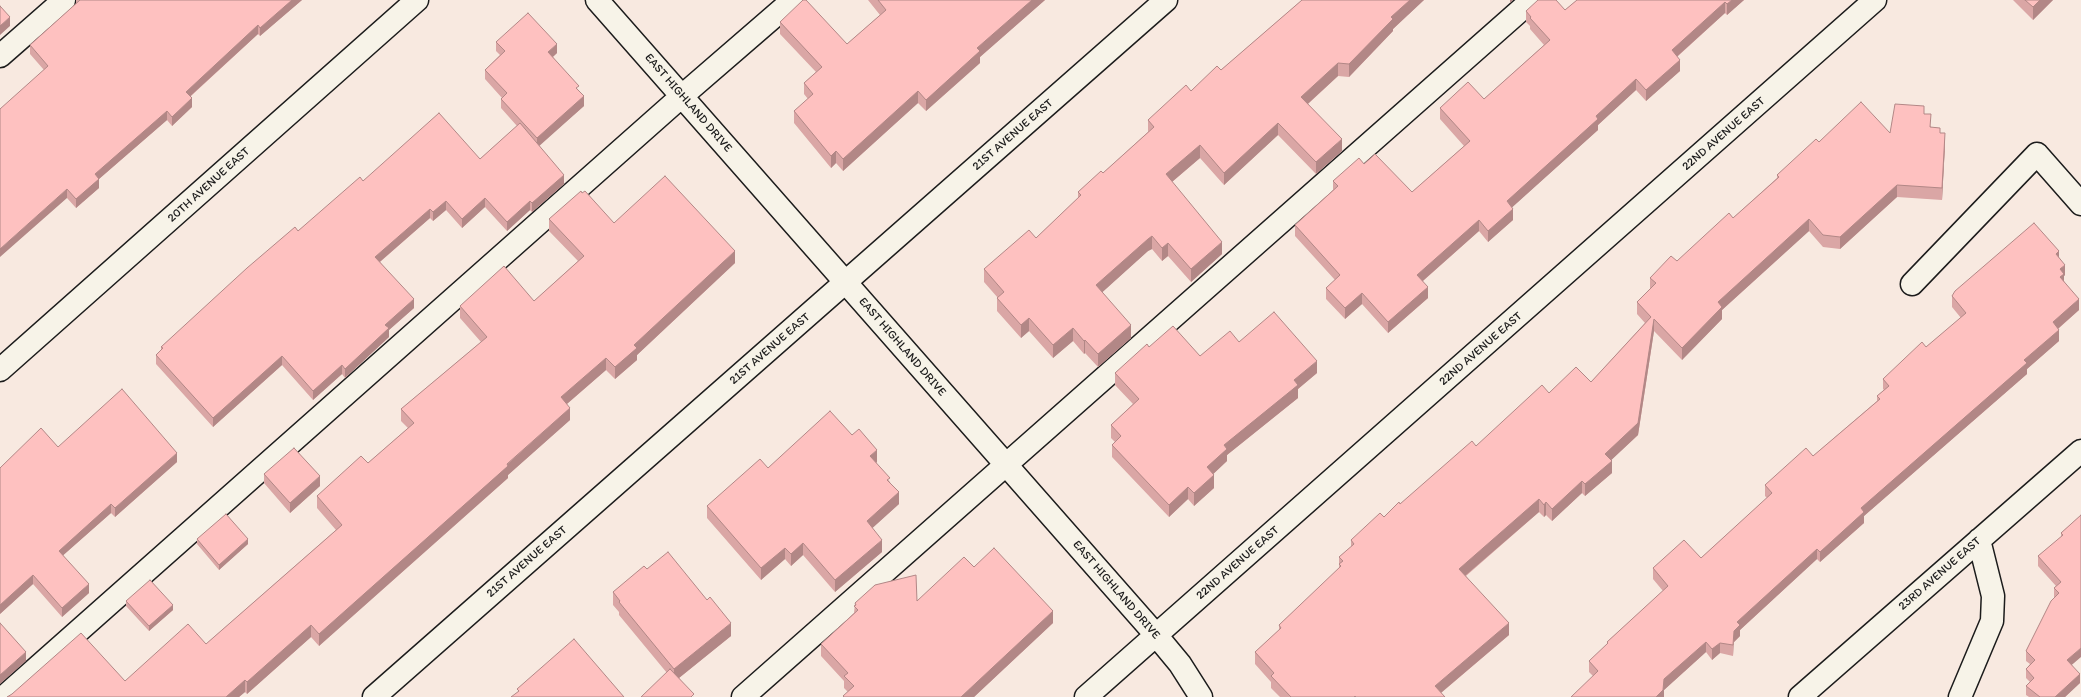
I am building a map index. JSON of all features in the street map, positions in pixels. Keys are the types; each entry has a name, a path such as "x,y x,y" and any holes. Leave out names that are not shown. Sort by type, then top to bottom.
{"street":[{"path":"0,56 64,0"},
{"name":"20TH AVENUE EAST","path":"0,370 417,0"},
{"name":"EAST HIGHLAND DRIVE","path":"597,0 1156,635 1180,664 1201,697"},
{"path":"4,697 682,96 793,0"},
{"name":"21ST AVENUE EAST","path":"374,697 1166,0"},
{"path":"743,697 1532,0"},
{"name":"22ND AVENUE EAST","path":"1086,697 1875,0"},
{"path":"1912,284 2037,154 2081,204"},
{"name":"23RD AVENUE EAST","path":"1800,697 2081,451"},
{"path":"1960,697 1992,621 1993,596 1979,540"}],"building":[{"path":"80,0 292,0 260,28 258,25 186,92 192,98 172,117 167,111 95,174 99,179 76,199 67,189 0,249 0,109 48,66 30,45"},
{"path":"803,0 806,0 847,44 886,10 878,0 1032,0 977,48 980,51 926,100 918,91 843,159 836,151 831,156 794,111 813,94 804,83 822,67 780,22"},
{"path":"1302,0 1410,0 1391,17 1393,19 1349,64 1338,63 1301,97 1342,139 1316,162 1278,123 1224,173 1200,145 1166,174 1222,242 1191,269 1168,243 1162,248 1152,236 1096,285 1131,325 1098,354 1073,328 1053,345 1029,318 1021,325 997,298 1004,292 984,269 1029,230 1036,238 1081,195 1078,192 1101,171 1103,173 1154,127 1148,120 1186,85 1191,91 1217,66 1221,70"},
{"path":"1538,0 1556,0 1565,10 1577,0 1732,0 1727,4 1725,2 1672,50 1680,60 1646,90 1636,79 1596,116 1598,119 1507,201 1513,209 1488,231 1479,220 1417,275 1428,287 1388,322 1362,293 1345,308 1326,288 1340,275 1295,225 1338,186 1333,181 1359,158 1364,164 1375,154 1412,192 1470,141 1440,108 1468,82 1484,99 1550,40 1530,18 1531,17 1526,11"},
{"path":"2025,0 2040,0 2033,7"},
{"path":"0,6 10,17 0,26"},
{"path":"528,13 557,44 548,52 579,86 576,88 584,96 537,138 501,99 507,93 485,70 505,51 496,42"},
{"path":"1861,102 1890,133 1895,104 1924,106 1924,114 1931,114 1930,127 1940,128 1940,133 1945,133 1942,188 1897,185 1840,237 1823,235 1809,219 1718,302 1722,307 1682,348 1654,319 1638,423 1605,454 1612,461 1585,484 1582,481 1552,509 1546,502 1544,505 1539,499 1459,569 1509,623 1435,686 1445,697 1291,697 1271,676 1274,673 1255,652 1281,628 1279,625 1341,566 1339,564 1343,561 1339,557 1354,544 1351,540 1380,513 1384,517 1399,502 1400,504 1472,441 1476,446 1542,385 1549,393 1576,367 1591,382 1651,317 1637,302 1656,283 1650,278 1671,256 1677,261 1729,213 1733,218 1779,177 1777,175 1816,139 1819,142"},
{"path":"439,113 480,159 520,123 564,175 532,203 530,201 507,222 485,198 462,219 446,201 433,212 430,209 375,257 414,299 385,325 389,328 345,369 342,365 313,391 282,356 213,418 156,355 163,348 161,347 247,268 295,227 298,231 360,177 363,181"},
{"path":"665,176 735,251 634,345 637,348 615,367 606,358 561,397 570,408 507,464 508,466 319,634 311,625 247,682 245,680 226,697 7,697 81,633 125,681 188,624 206,644 342,525 317,496 361,456 368,463 414,423 401,409 487,337 460,306 504,266 534,301 584,256 549,219 581,191 582,193 585,191 614,223"},
{"path":"2034,223 2059,251 2056,254 2065,265 2060,269 2064,274 2060,277 2079,299 2053,322 2059,330 2024,360 2027,363 1861,508 1864,512 1820,552 1817,549 1737,622 1740,625 1734,631 1733,645 1720,643 1712,649 1706,642 1664,679 1663,690 1656,697 1571,697 1598,671 1589,661 1608,643 1607,642 1668,586 1653,568 1684,540 1701,558 1772,493 1765,485 1806,448 1813,456 1880,399 1877,396 1889,386 1883,379 1922,342 1926,347 1966,313 1952,296 1955,291"},
{"path":"1274,312 1317,361 1294,380 1298,385 1224,445 1227,449 1207,467 1214,475 1194,493 1188,487 1169,505 1112,445 1121,436 1111,425 1139,399 1115,373 1147,344 1149,347 1173,326 1200,356 1230,331 1239,342"},
{"path":"122,389 177,453 115,508 111,504 59,551 89,584 62,608 33,575 0,605 0,468 41,428 58,447"},
{"path":"830,411 852,435 859,429 877,450 870,456 890,478 887,480 899,492 867,521 882,540 835,580 803,543 791,554 785,548 761,568 707,506 760,459 768,468"},
{"path":"294,448 320,476 290,503 264,474"},
{"path":"226,514 248,539 219,565 197,539"},
{"path":"2081,515 2081,648 2067,660 2080,674 2055,697 2040,697 2026,686 2034,678 2026,669 2035,660 2026,651 2051,601 2059,593 2054,588 2061,582 2038,556 2063,535 2061,533"},
{"path":"994,548 1053,611 961,697 843,696 854,686 844,676 848,673 821,644 858,610 854,606 856,605 855,603 875,585 916,575 917,601 964,557 974,567"},
{"path":"668,552 707,600 710,597 731,623 674,669 619,602 620,601 613,592 644,566 647,569"},
{"path":"150,580 173,605 149,626 126,601"},
{"path":"0,623 26,652 0,675"},
{"path":"574,639 624,697 511,697 519,691 517,689"},
{"path":"670,669 694,694 691,697 641,697"}]}
